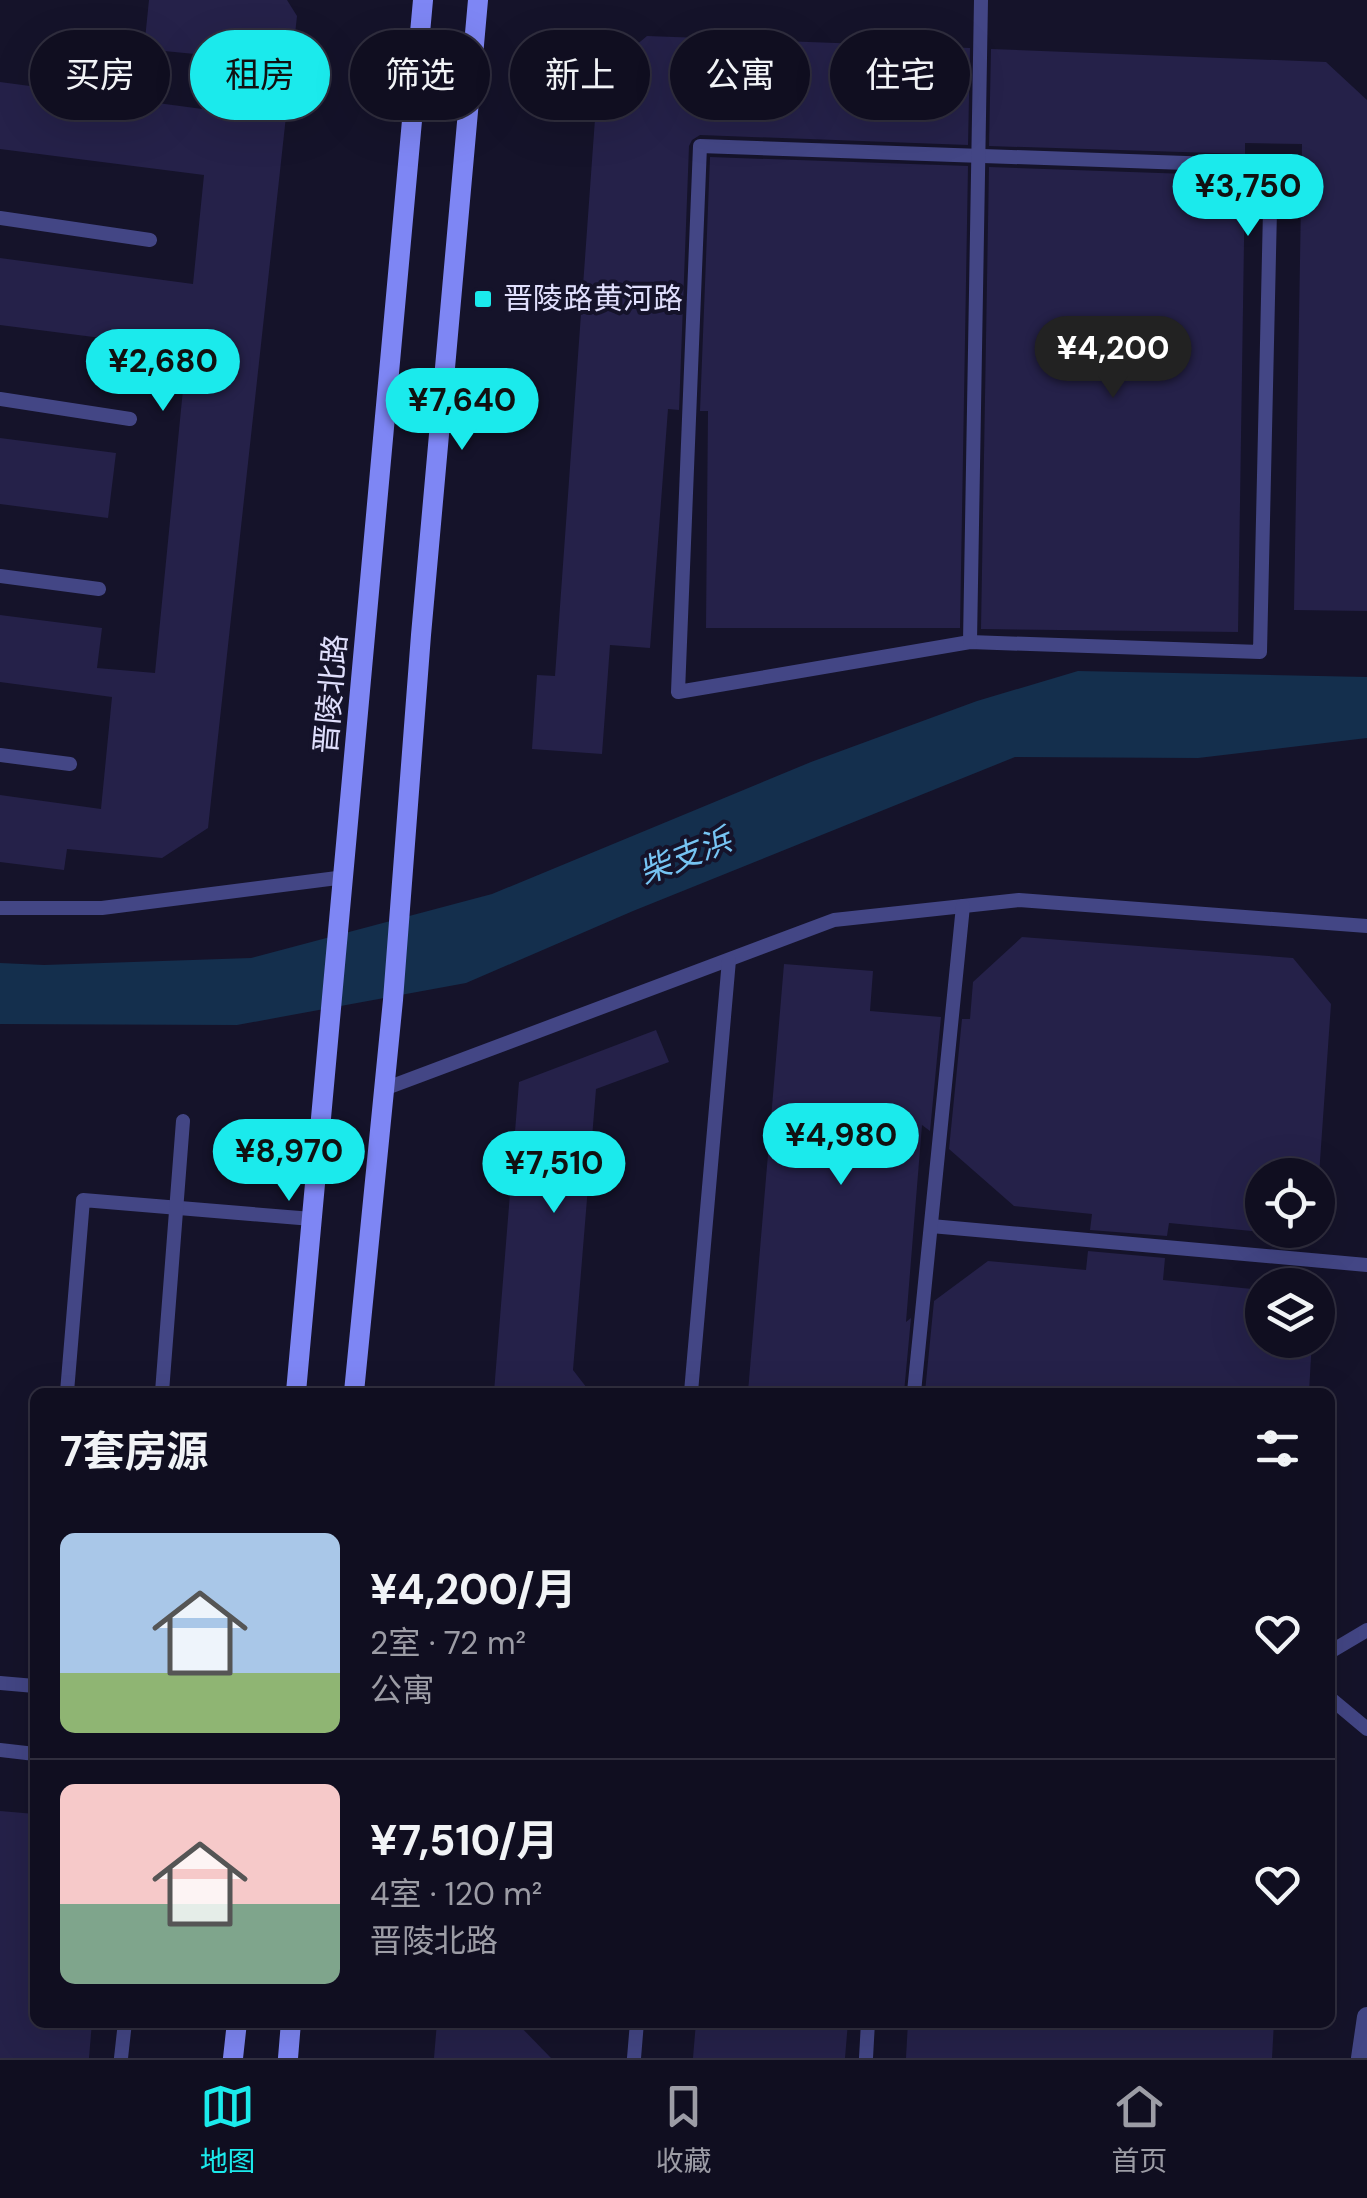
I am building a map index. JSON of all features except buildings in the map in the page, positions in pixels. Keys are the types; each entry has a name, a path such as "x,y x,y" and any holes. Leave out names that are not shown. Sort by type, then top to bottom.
{"main road":[{"name":"晋陵北路","path":"296,1388 424,0"},
{"path":"354,1388 393,1000 421,635 478,0"},
{"path":"233,2058 236,2028"},
{"path":"288,2058 290,2028"}],"street":[{"path":"1361,2058 1367,2017"}],"lane":[{"path":"970,642 982,0"},
{"path":"700,146 978,156 1270,166 1260,652 970,642 678,692 700,146"},
{"path":"0,218 150,240"},
{"path":"0,400 130,418"},
{"path":"0,576 99,589"},
{"path":"0,755 70,764"},
{"path":"0,908 102,908 345,877"},
{"path":"384,1089 834,920 1019,900 1367,926"},
{"path":"914,1388 963,906"},
{"path":"692,1388 728,960"},
{"path":"162,1388 183,1120"},
{"path":"67,1388 83,1200 312,1219"},
{"path":"931,1226 1367,1265"},
{"path":"1335,1649 1367,1630"},
{"path":"0,1683 30,1686"},
{"path":"1335,1702 1367,1729"},
{"path":"0,1750 30,1753"},
{"path":"120,2058 124,2028"},
{"path":"634,2058 636,2028"},
{"path":"866,2058 868,2028"}],"water":[{"name":"柴支浜","path":"1078,671 1367,677 1367,738 1198,758 1015,757 633,911 466,983 237,1025 0,1024 0,963 251,958 492,894 811,762 977,701"}],"place":[{"name":"晋陵路黄河路","path":"483,299"}]}
